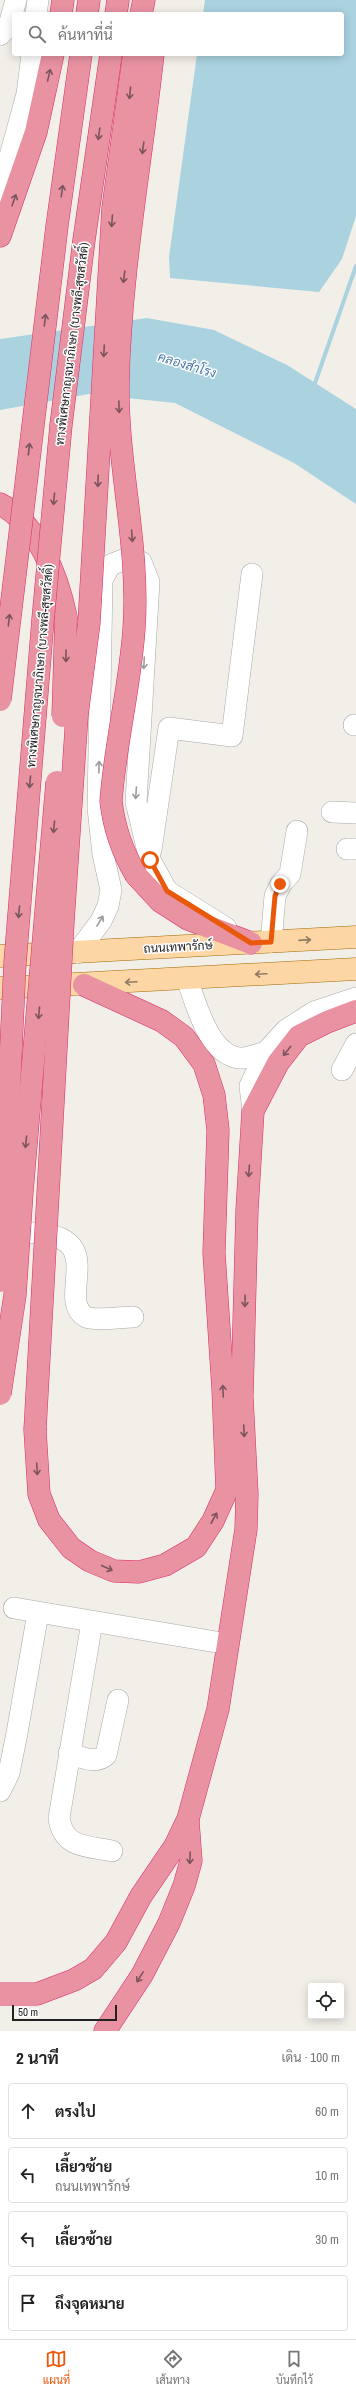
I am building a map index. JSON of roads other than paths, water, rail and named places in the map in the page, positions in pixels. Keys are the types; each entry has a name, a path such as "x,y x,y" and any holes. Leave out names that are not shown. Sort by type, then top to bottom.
{"highway":[{"path":"60,12 63,0"},
{"path":"87,12 89,0"},
{"path":"116,12 118,0"},
{"path":"141,12 144,0"},
{"path":"155,12 156,0"},
{"path":"0,236 36,132 53,56"},
{"path":"0,700 56,234 81,56"},
{"name":"ทางพิเศษกาญจนาภิเษก (บางพลี-สุขสวัสดิ์)","path":"0,1281 15,963 45,595 61,425 84,240 111,56"},
{"path":"84,985 162,1021 184,1037 204,1064 214,1095 218,1130 214,1253 223,1389 227,1490 213,1520 196,1547 166,1565 140,1572 114,1572 90,1560 70,1548 49,1520 39,1494 35,1430 63,922 77,715 89,623 113,208 134,56"},
{"path":"152,56 144,140 123,284 118,384 120,434 131,522 134,569 134,629 111,801 114,824 121,846 143,868 160,901 188,919 261,943"},
{"path":"0,504 10,510 39,542 61,592 66,617 65,683 37,1031 22,1192 15,1295 0,1394"},
{"path":"0,1994 37,1994 74,1980 93,1969 116,1942 141,1896 175,1846 188,1820 218,1708 246,1515 243,1389 247,1210 253,1111 278,1063 299,1036 356,1011"},
{"path":"105,2031 142,1975 169,1923 184,1886 191,1861 188,1820"}],"main road":[{"name":"ถนนเทพารักษ์","path":"0,956 261,943 356,936"},
{"path":"0,988 84,985 356,969"}],"lane":[{"path":"13,12 16,0"},
{"path":"36,12 38,0"},
{"path":"0,35 9,25 12,14"},
{"path":"0,194 27,94 32,56"},
{"path":"77,953 101,921 108,906 111,890 104,854 98,808 102,580 110,564 128,558 141,562 149,582 136,802 143,868"},
{"path":"143,868 169,728 232,736 252,574"},
{"path":"332,812 356,813"},
{"path":"261,943 280,884 290,874 294,864 297,831"},
{"path":"187,979 203,1024 222,1051 239,1058 266,1052"},
{"path":"253,1111 250,1086 266,1052 286,1030 314,1012 356,998"},
{"path":"342,1070 356,1044"},
{"path":"0,1234 14,1232 53,1234 68,1243 77,1255 76,1300 81,1312 87,1317 95,1318 133,1317"},
{"path":"14,1608 228,1644"},
{"path":"0,1791 9,1773 38,1613"},
{"path":"92,1622 59,1818 60,1829 64,1837 72,1843 112,1851"},
{"path":"70,1753 92,1760 102,1759 106,1755 118,1700"}],"water":[{"path":"205,0 356,0 356,216 342,259 319,292 170,278 169,257 197,56 344,56 344,12 203,12"},
{"name":"คลองสำโรง","path":"147,318 214,330 287,365 356,409 356,504 294,463 175,403 89,394 0,410 0,339"}],"waterway":[{"path":"314,386 356,266"}]}
